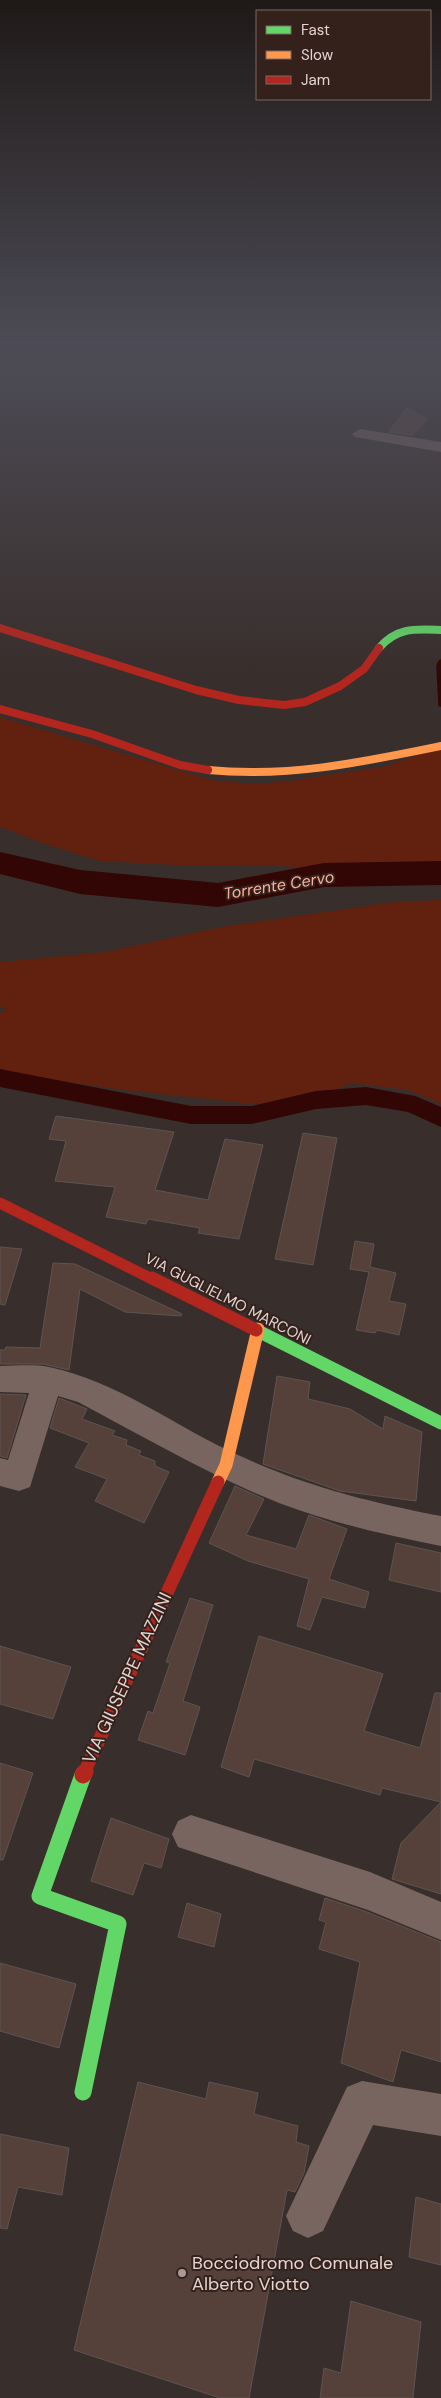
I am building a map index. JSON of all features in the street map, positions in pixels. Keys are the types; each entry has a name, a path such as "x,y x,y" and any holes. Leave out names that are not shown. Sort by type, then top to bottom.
{"street":[{"path":"0,628 196,690 238,700 284,705 305,702 340,686 364,669 388,635 403,629 441,630"},
{"path":"0,709 93,735 184,767 213,771 263,772 337,766 440,746"},
{"name":"VIA GUGLIELMO MARCONI","path":"0,1203 258,1329 319,1362 387,1393 441,1423"},
{"name":"VIA GIUSEPPE MAZZINI","path":"83,2092 118,1924 40,1896 81,1779 226,1465 258,1329"},
{"path":"0,1379 48,1380 86,1391 226,1465 289,1492 364,1516 441,1531"},
{"path":"0,1472 19,1477 48,1380"},
{"path":"192,1834 370,1891 441,1921"},
{"path":"308,2216 362,2102 441,2114"}],"shaded area":[{"path":"0,717 211,780 254,784 290,781 382,767 441,748 441,862 347,869 255,865 195,866 100,861 45,844 0,827"},
{"path":"441,900 441,1104 408,1090 352,1083 296,1105 244,1103 124,1090 0,1072 0,1014 6,1009 0,1006 0,962 106,952 221,927 394,902"}],"building":[{"path":"56,1116 174,1132 155,1190 208,1200 225,1139 263,1145 239,1239 198,1233 200,1228 148,1219 146,1224 106,1217 115,1187 55,1181 66,1141 49,1139"},
{"path":"303,1133 337,1138 313,1265 275,1259"},
{"path":"355,1241 374,1244 370,1267 396,1273 389,1301 406,1304 399,1335 377,1330 375,1333 356,1330 369,1272 350,1269"},
{"path":"0,1247 22,1249 5,1305 0,1304"},
{"path":"53,1263 75,1264 182,1314 181,1316 125,1312 80,1289 69,1370 43,1364 0,1364 0,1350 5,1350 6,1347 40,1348"},
{"path":"277,1376 310,1382 308,1399 350,1409 383,1429 385,1416 422,1432 416,1501 340,1491 263,1464"},
{"path":"0,1394 26,1395 7,1458 0,1456"},
{"path":"59,1398 87,1409 82,1419 115,1431 112,1435 127,1440 126,1445 141,1451 139,1455 155,1461 155,1466 169,1472 144,1523 95,1501 107,1479 75,1467 89,1443 50,1428"},
{"path":"235,1486 264,1499 246,1535 296,1549 309,1515 347,1529 329,1579 369,1592 365,1608 322,1597 310,1630 297,1626 309,1579 248,1561 209,1543"},
{"path":"396,1543 441,1553 441,1592 389,1580"},
{"path":"190,1598 213,1605 183,1701 200,1707 185,1755 138,1740 148,1711 153,1713 170,1663 166,1662"},
{"path":"259,1636 383,1674 364,1731 420,1748 435,1693 441,1693 441,1802 382,1788 380,1795 254,1759 249,1777 221,1767"},
{"path":"0,1646 71,1667 53,1719 0,1704"},
{"path":"0,1763 33,1773 3,1860 0,1860"},
{"path":"441,1802 441,1894 392,1879 401,1843"},
{"path":"111,1818 169,1839 161,1868 144,1863 133,1895 91,1881"},
{"path":"325,1898 367,1912 441,1942 441,2062 401,2050 393,2082 341,2063 360,1962 319,1949 326,1922 319,1920"},
{"path":"187,1903 221,1914 214,1947 178,1937"},
{"path":"0,1963 76,1984 59,2048 0,2031"},
{"name":"Bocciodromo Comunale Alberto Viotto","path":"138,2082 206,2099 209,2082 258,2093 254,2114 298,2126 296,2142 309,2146 304,2173 295,2192 287,2190 249,2398 220,2398 74,2350"},
{"path":"0,2134 69,2148 62,2195 18,2187 7,2229 0,2228"},
{"path":"416,2197 441,2204 441,2265 409,2257"},
{"path":"351,2301 421,2322 413,2398 320,2398 324,2368 341,2373"}],"waterway":[{"path":"441,662 439,666 441,704"},
{"name":"Torrente Cervo","path":"0,863 80,882 218,895 324,875 441,873"},
{"path":"0,1078 191,1115 252,1115 316,1100 366,1096 391,1099 415,1105 441,1118"}],"traffic: fast":[{"path":"379,648 392,634 399,631 407,629 441,630"},
{"path":"256,1330 441,1423"},
{"path":"83,1775 40,1896 118,1924 83,2092"}],"traffic: slow":[{"path":"208,770 237,773 296,772 441,746"},
{"path":"218,1482 226,1465 258,1329"}],"traffic: jam":[{"path":"0,628 196,690 239,700 284,705 305,702 340,686 364,669 379,648"},
{"path":"0,709 92,734 180,765 208,770"},
{"path":"0,1203 256,1330"},
{"path":"83,1775 218,1482"}],"place":[{"name":"Bocciodromo Comunale Alberto Viotto","path":"182,2273"}]}
